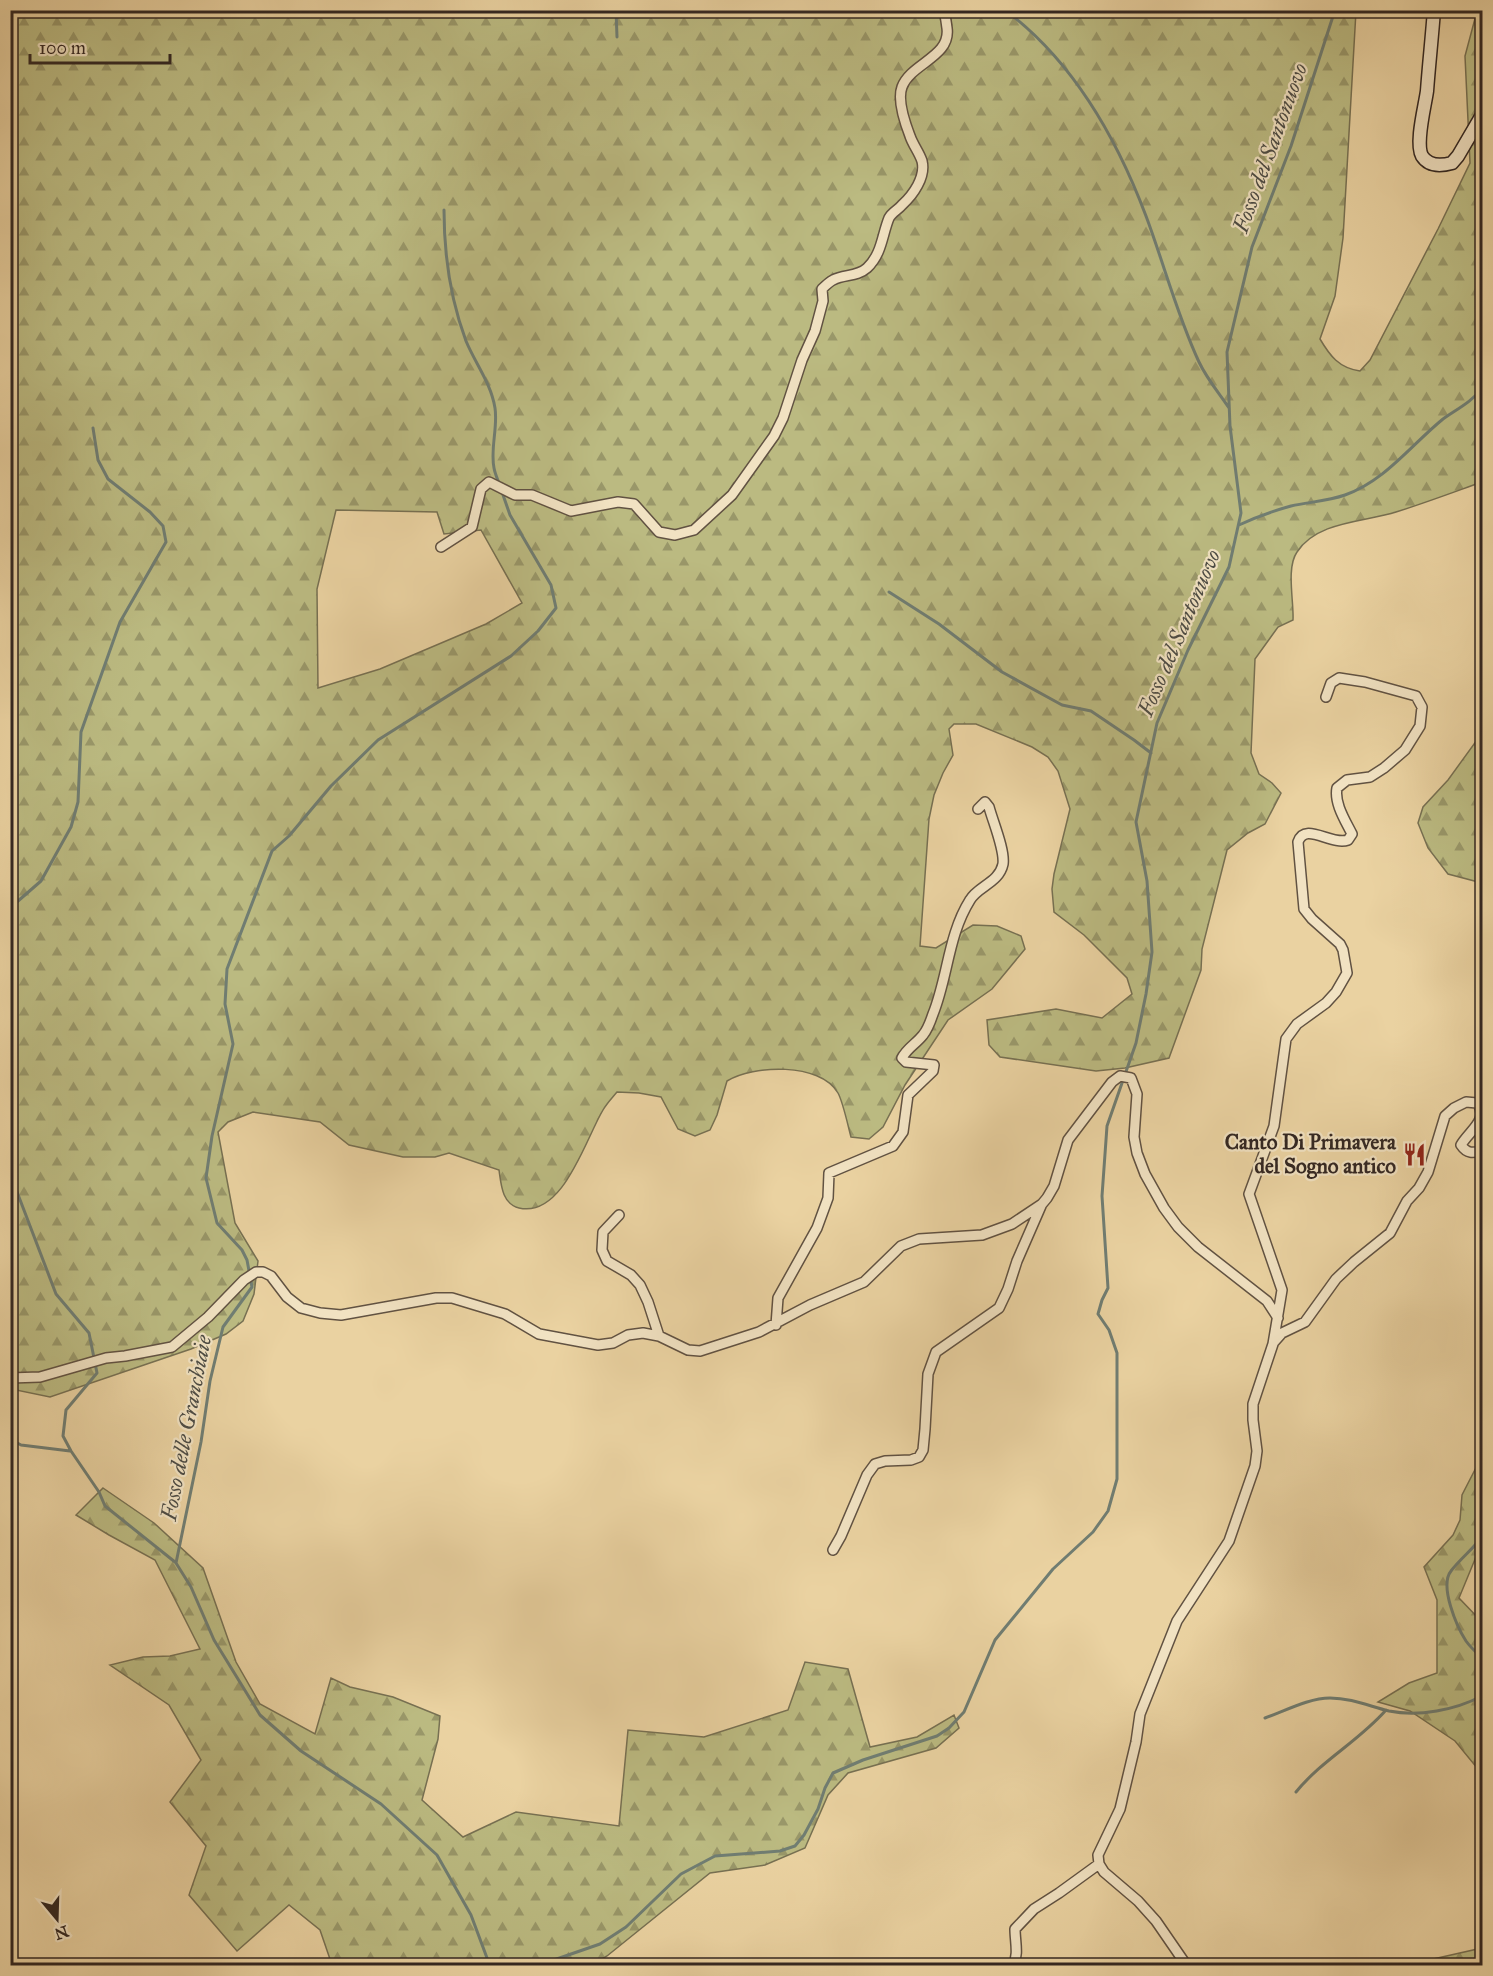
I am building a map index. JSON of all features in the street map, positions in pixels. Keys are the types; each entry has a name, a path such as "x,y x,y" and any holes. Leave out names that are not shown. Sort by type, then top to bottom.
{"main road":[{"path":"1434,10 1420,135 1420,152 1423,157 1434,165 1452,163 1482,115"}],"street":[{"path":"441,547 472,527 481,489 489,482 515,495 532,495 571,511 618,501 634,504 658,532 675,535 694,530 732,495 774,436 783,418 802,360 815,331 823,301 822,289 832,280 853,275 866,268 876,257 885,236 890,215 915,192 921,178 922,163 909,136 902,111 901,89 906,79 925,61 937,55 948,37 946,15 943,10"},
{"path":"1187,1965 1138,1900 1104,1872 1099,1864 1098,1855 1120,1809 1136,1742 1140,1714 1177,1621 1229,1541 1251,1477 1257,1450 1252,1420 1253,1404 1273,1344 1282,1290 1249,1194 1274,1126 1286,1040 1297,1024 1326,1003 1336,992 1347,973 1346,960 1340,944 1312,920 1304,909 1298,842 1300,836 1310,832 1336,842 1348,840 1352,834 1335,795 1337,788 1347,780 1370,777 1384,768 1406,750 1420,726 1422,707 1416,696 1365,681 1339,678 1331,683 1326,697"},
{"path":"776,1325 778,1298 818,1228 828,1198 829,1173 893,1146 903,1132 908,1095 933,1071 934,1065 906,1062 902,1058 905,1051 924,1034 933,1014 943,983 952,939 966,906 973,894 992,882 1002,868 1004,855 989,807 984,802 978,808"},
{"path":"833,1550 867,1475 875,1464 919,1457 923,1450 928,1374 936,1352 999,1308 1042,1204 1054,1186 1068,1140 1112,1082 1120,1076 1131,1078 1137,1094 1134,1137 1137,1153 1145,1174 1164,1208 1178,1227 1198,1247 1268,1301 1278,1318"},
{"path":"1273,1344 1282,1333 1305,1322 1336,1280 1390,1233 1407,1201 1419,1188 1428,1172 1445,1116 1466,1102 1477,1103 1482,1115 1479,1123 1461,1146 1472,1153 1482,1151"},
{"path":"10,1378 40,1377 106,1358 172,1347 208,1317 244,1280 256,1272 263,1272 271,1276 287,1297 301,1308 320,1313 341,1315 436,1298 452,1298 505,1314 539,1334 598,1345 613,1343 628,1335 644,1333 659,1336 688,1350 700,1351 750,1336 776,1325 810,1305 864,1282 902,1246 919,1239 982,1235 1012,1224 1042,1204"},
{"path":"619,1215 603,1232 602,1250 607,1261 630,1275 640,1285 659,1336"},
{"path":"1013,1965 1017,1954 1016,1929 1034,1909 1099,1864"}],"green space":[{"path":"10,11 1356,11 1343,238 1335,296 1320,339 1341,364 1360,371 1370,360 1470,163 1465,56 1477,11 1482,11 1482,482 1396,512 1329,528 1306,542 1297,552 1291,576 1293,620 1278,627 1255,659 1251,753 1259,774 1281,793 1265,824 1248,833 1227,850 1202,949 1201,970 1169,1058 1125,1068 1096,1071 1000,1057 989,1045 987,1020 1056,1009 1102,1018 1132,994 1127,978 1084,935 1054,912 1052,889 1054,874 1070,809 1058,771 1048,757 1032,747 976,724 954,724 949,729 953,755 934,795 929,819 920,946 936,948 973,925 997,926 1021,936 1025,949 992,989 948,1020 905,1085 883,1127 869,1139 851,1137 838,1093 829,1083 802,1071 786,1069 753,1072 727,1081 710,1130 695,1136 678,1129 661,1097 617,1092 603,1110 571,1174 560,1189 548,1201 535,1208 519,1208 513,1206 506,1198 499,1170 449,1153 435,1157 403,1157 349,1145 320,1122 253,1112 228,1122 218,1132 235,1223 258,1261 254,1294 243,1321 226,1334 191,1349 50,1397 11,1389","holes":["336,510 437,512 444,534 481,530 522,603 486,624 380,669 318,688 317,589"]},
{"path":"1482,733 1482,883 1448,874 1428,848 1418,823 1423,807 1448,780"},
{"path":"1482,1456 1482,1550 1478,1552 1459,1598 1482,1622 1482,1774 1455,1741 1410,1711 1378,1702 1409,1683 1437,1673 1437,1600 1424,1567 1453,1535 1460,1520 1462,1495"},
{"path":"103,1488 154,1523 203,1568 236,1662 260,1704 315,1734 331,1678 350,1687 393,1697 440,1716 438,1739 422,1800 463,1837 516,1812 619,1826 628,1730 704,1737 788,1710 805,1662 848,1669 870,1747 917,1737 954,1715 959,1728 936,1748 848,1773 828,1795 805,1848 765,1865 710,1873 607,1956 592,1965 332,1965 320,1930 289,1905 237,1951 189,1895 206,1846 170,1802 201,1760 169,1705 110,1665 143,1657 170,1656 200,1649 155,1560 76,1515"},
{"path":"1482,1948 1482,1965 1415,1965 1420,1962"}],"waterway":[{"path":"616,10 617,37"},
{"path":"1005,10 1051,52 1090,103 1106,130 1146,216 1191,344 1209,380 1229,408"},
{"name":"Fosso del Santonuovo","path":"545,1966 548,1962 600,1944 626,1927 681,1874 715,1856 780,1851 795,1846 804,1835 818,1809 833,1773 863,1760 937,1736 949,1728 964,1712 995,1640 1053,1569 1093,1532 1108,1511 1117,1479 1117,1353 1109,1330 1098,1314 1108,1288 1102,1196 1107,1126 1136,1043 1152,952 1147,881 1136,822 1157,723 1188,650 1229,567 1241,513 1230,426 1227,352 1252,247 1291,146 1335,10"},
{"name":"Fosso delle Granchiaie","path":"444,210 447,260 456,309 466,341 486,382 495,408 493,461 500,486"},
{"path":"1239,525 1284,508 1339,497 1359,489 1385,472 1431,429 1469,401 1482,388"},
{"path":"10,908 41,881 71,827 78,802 81,732 120,622 166,542 163,526 150,512 108,479 98,460 93,428"},
{"name":"Fosso delle Granchiaie","path":"490,1966 471,1915 437,1855 381,1804 301,1751 260,1715 214,1640 191,1587 176,1563 201,1442 210,1381 223,1327 252,1287 247,1260 242,1250 217,1223 206,1178 212,1136 233,1044 225,1004 227,969 272,851 289,836 331,786 378,740 511,656 538,631 556,608 551,585 510,515 502,492"},
{"path":"889,592 939,624 1002,672 1062,705 1091,711 1151,753"},
{"path":"10,1181 14,1184 56,1294 89,1333 97,1373 66,1410 63,1436 99,1492 105,1506 175,1562"},
{"path":"10,1439 21,1445 70,1451"},
{"path":"1482,1537 1451,1571 1447,1586 1458,1626 1466,1641 1482,1658"},
{"path":"1265,1718 1305,1702 1330,1698 1345,1699 1401,1713 1424,1713 1460,1705 1482,1696"},
{"path":"1296,1792 1317,1770 1386,1710"}],"place":[{"name":"Canto Di Primavera del Sogno antico","path":"1414,1154"}]}
